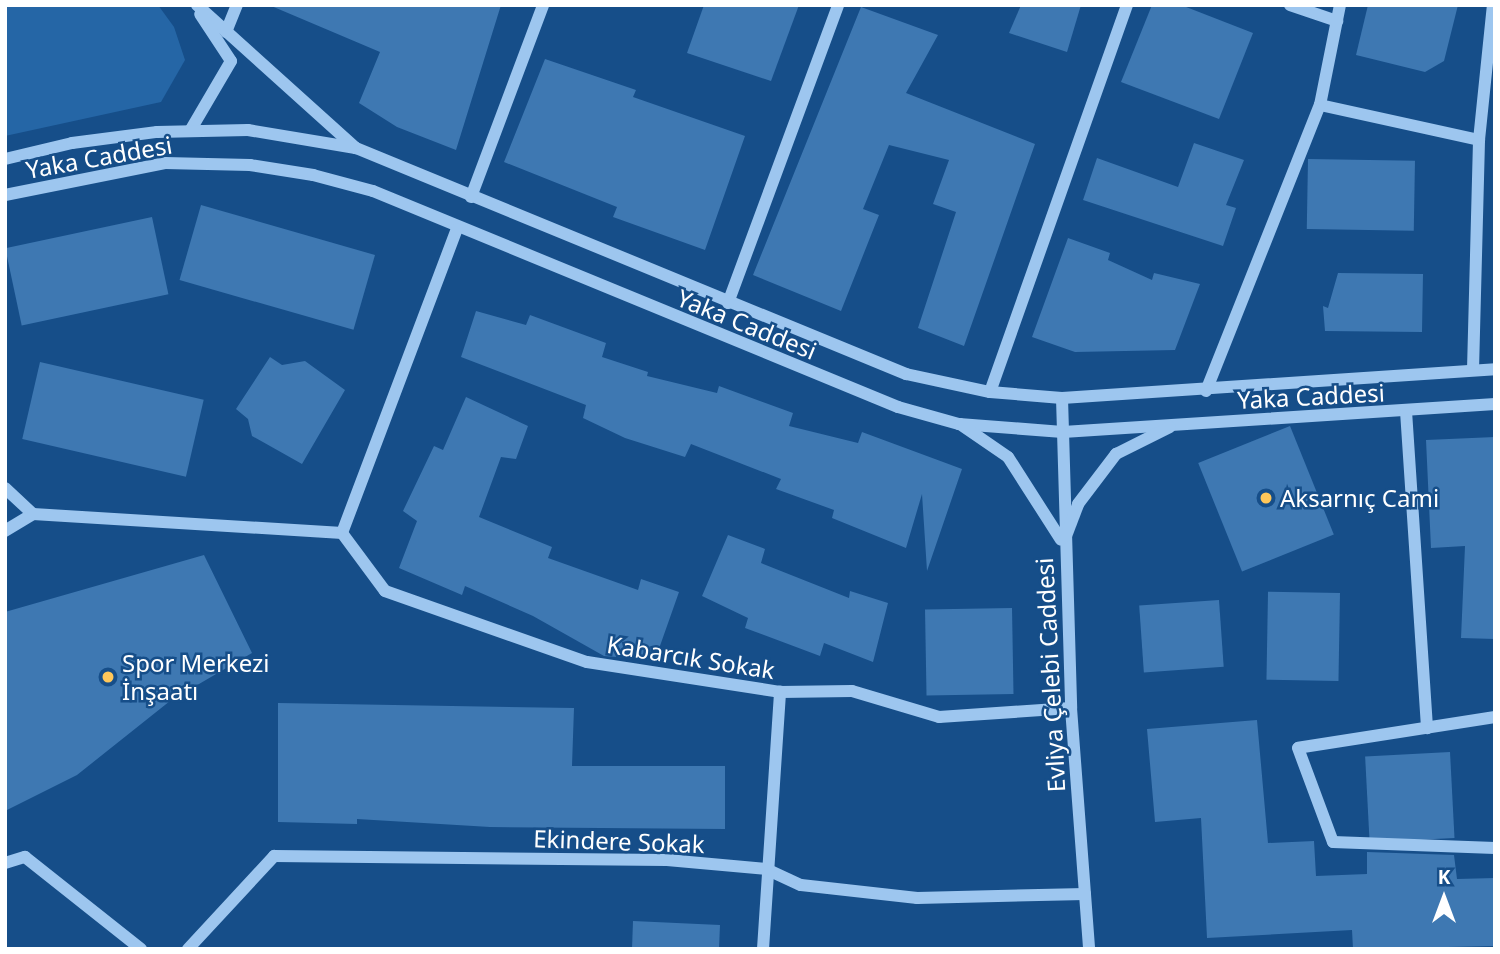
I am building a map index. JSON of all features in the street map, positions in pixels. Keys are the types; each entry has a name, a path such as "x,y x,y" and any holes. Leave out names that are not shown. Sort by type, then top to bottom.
{"street":[{"path":"195,5 356,148"},
{"path":"190,131 231,61 195,5"},
{"path":"226,32 237,5"},
{"path":"471,197 543,5"},
{"path":"728,303 838,5"},
{"path":"990,391 1127,5"},
{"path":"1290,5 1337,21"},
{"path":"1206,391 1320,104 1340,5"},
{"path":"1473,370 1479,140 1493,5"},
{"path":"1320,104 1479,140"},
{"name":"Yaka Caddesi","path":"5,159 72,143 190,131 248,130 356,148 906,374 990,391 1062,398 1206,391 1495,369"},
{"name":"Yaka Caddesi","path":"5,195 165,163 250,165 313,175 373,191 457,229 898,407 960,424 1063,432 1495,404"},
{"path":"5,531 33,514 342,533 457,229"},
{"name":"Evliya Çelebi Caddesi","path":"1062,398 1063,543 1071,708 1089,949"},
{"path":"1406,411 1427,727"},
{"path":"960,424 1008,457 1063,543"},
{"path":"1063,543 1078,504 1116,454 1175,425"},
{"path":"5,488 33,514"},
{"name":"Kabarcık Sokak","path":"342,533 385,591 587,662 780,692 852,691 940,718 1071,708"},
{"path":"763,949 766,869 780,692"},
{"path":"1495,717 1298,748 1334,842 1495,848"},
{"name":"Ekindere Sokak","path":"188,949 274,856 667,860 766,869 801,885 917,898 1085,894"},
{"path":"5,863 26,857 141,949"}],"shaded area":[{"path":"5,5 158,5 174,27 185,60 161,102 5,136"}],"building":[{"path":"269,5 501,5 456,150 397,127 359,103 380,52"},
{"path":"704,5 799,5 771,81 687,53"},
{"path":"1021,5 1081,5 1067,52 1009,33"},
{"path":"1152,5 1181,5 1253,33 1219,119 1121,82"},
{"path":"1368,5 1458,5 1444,61 1425,72 1356,55"},
{"path":"861,7 938,35 906,93 1035,144 964,346 918,328 956,212 933,204 949,160 889,145 863,209 879,215 841,311 753,275"},
{"path":"545,59 636,90 633,97 745,136 705,250 613,217 617,207 504,162"},
{"path":"1194,143 1244,160 1226,205 1236,208 1223,246 1083,200 1097,158 1178,187"},
{"path":"1308,159 1415,161 1414,231 1307,229"},
{"path":"201,205 375,255 353,330 180,280"},
{"path":"152,217 168,294 22,325 5,248"},
{"path":"1068,238 1110,253 1108,260 1152,280 1154,273 1200,284 1175,350 1075,352 1032,337"},
{"path":"1338,273 1423,274 1422,332 1325,331 1323,306 1328,308"},
{"path":"476,311 526,325 530,315 606,343 602,357 648,372 647,376 717,393 719,386 793,413 789,426 858,443 862,432 962,469 927,571 922,494 906,548 832,518 834,510 776,489 781,479 691,444 685,457 625,438 583,418 586,405 461,357"},
{"path":"270,357 282,365 305,361 345,390 302,464 252,436 248,419 236,409"},
{"path":"40,362 204,400 186,477 22,439"},
{"path":"466,397 528,426 516,459 501,457 479,517 552,547 548,558 638,590 641,579 679,592 655,660 604,656 533,616 465,586 462,595 399,568 417,521 403,511 434,446 443,450"},
{"name":"Aksarnıç Cami","path":"1290,426 1334,534 1242,572 1198,463"},
{"path":"1495,437 1495,639 1461,638 1465,546 1431,548 1426,440"},
{"path":"728,535 765,549 761,563 849,598 850,591 888,603 873,662 824,643 820,656 745,628 748,618 702,596"},
{"name":"Spor Merkezi İnşaatı","path":"204,555 252,653 170,701 77,775 5,811 5,612"},
{"path":"1268,592 1340,593 1338,681 1266,680"},
{"path":"1219,600 1224,667 1144,672 1139,606"},
{"path":"1012,608 1014,694 927,696 925,610"},
{"path":"278,703 574,708 572,766 725,766 725,829 490,827 357,819 357,824 278,822"},
{"path":"1257,720 1268,843 1314,841 1316,876 1367,874 1367,852 1454,855 1457,879 1495,878 1495,946 1353,949 1352,930 1207,938 1201,818 1155,822 1147,729"},
{"path":"1450,752 1455,838 1370,842 1365,756"},
{"path":"633,921 720,925 719,949 632,949"}],"place":[{"name":"Aksarnıç Cami","path":"1266,498"},
{"name":"Spor Merkezi İnşaatı","path":"108,677"}]}
